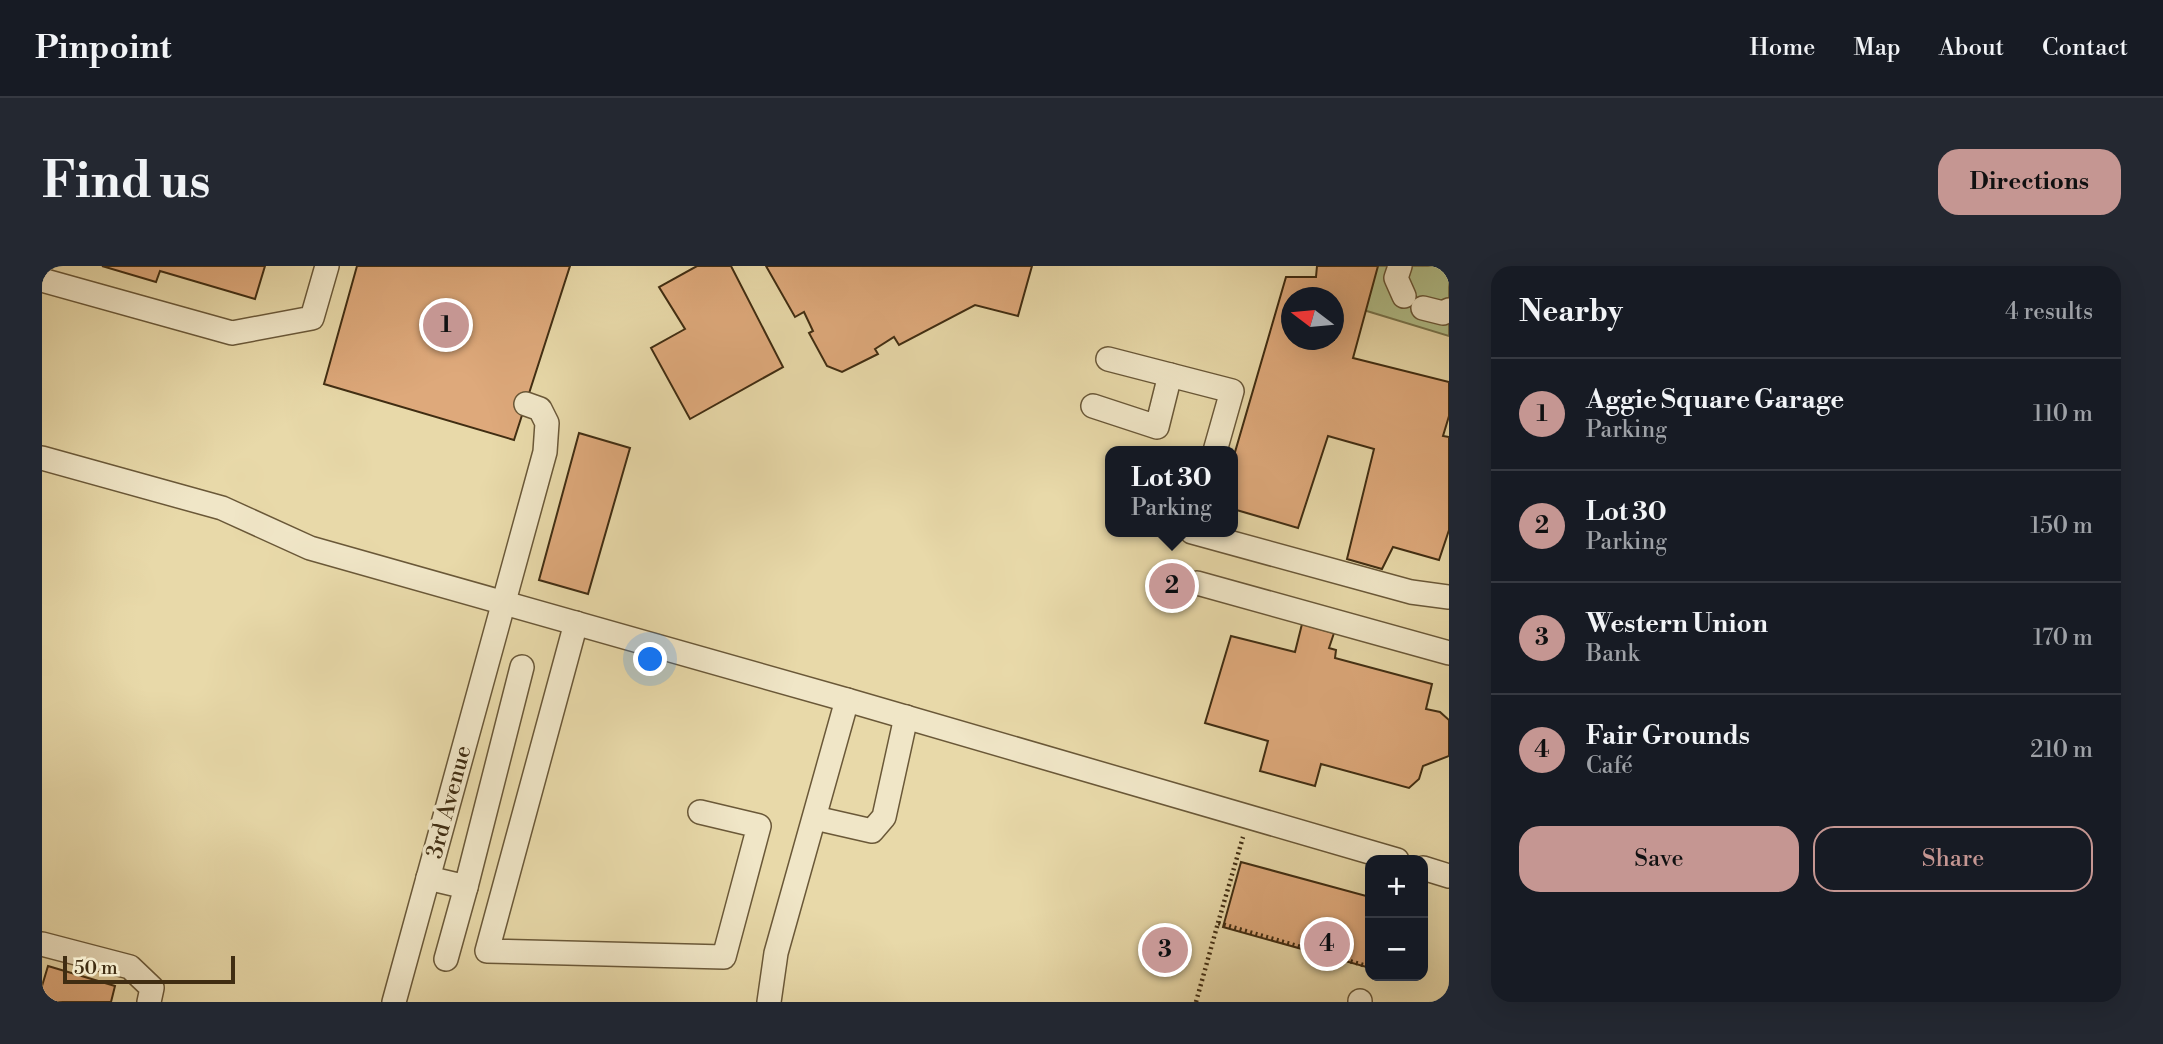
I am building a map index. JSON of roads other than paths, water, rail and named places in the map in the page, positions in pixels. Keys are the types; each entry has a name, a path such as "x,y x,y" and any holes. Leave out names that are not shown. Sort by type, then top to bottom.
{"street":[{"path":"42,280 232,333 312,318 327,266"},
{"path":"1400,266 1396,278 1413,302 1443,313 1449,310"},
{"path":"1108,359 1232,391 1216,446"},
{"path":"1093,406 1157,427 1170,375"},
{"name":"3rd Avenue","path":"394,1002 545,452 547,423 540,409 526,404"},
{"path":"42,458 222,508 310,548 848,700 1379,855"},
{"path":"1210,537 1410,592 1449,597"},
{"path":"1197,583 1449,653"},
{"path":"576,623 487,951 723,957 759,827 700,812"},
{"path":"446,959 522,667"},
{"path":"769,1002 776,953 848,700"},
{"path":"815,818 872,831 884,817 906,717"},
{"path":"1428,870 1449,876"},
{"path":"428,878 466,887"},
{"path":"42,944 130,967 152,988 149,1002"}],"place":[{"name":"Aggie Square Garage","path":"446,325"},
{"name":"Lot 30","path":"1172,586"},
{"name":"Fair Grounds","path":"1327,944"},
{"name":"Western Union","path":"1165,950"}]}
